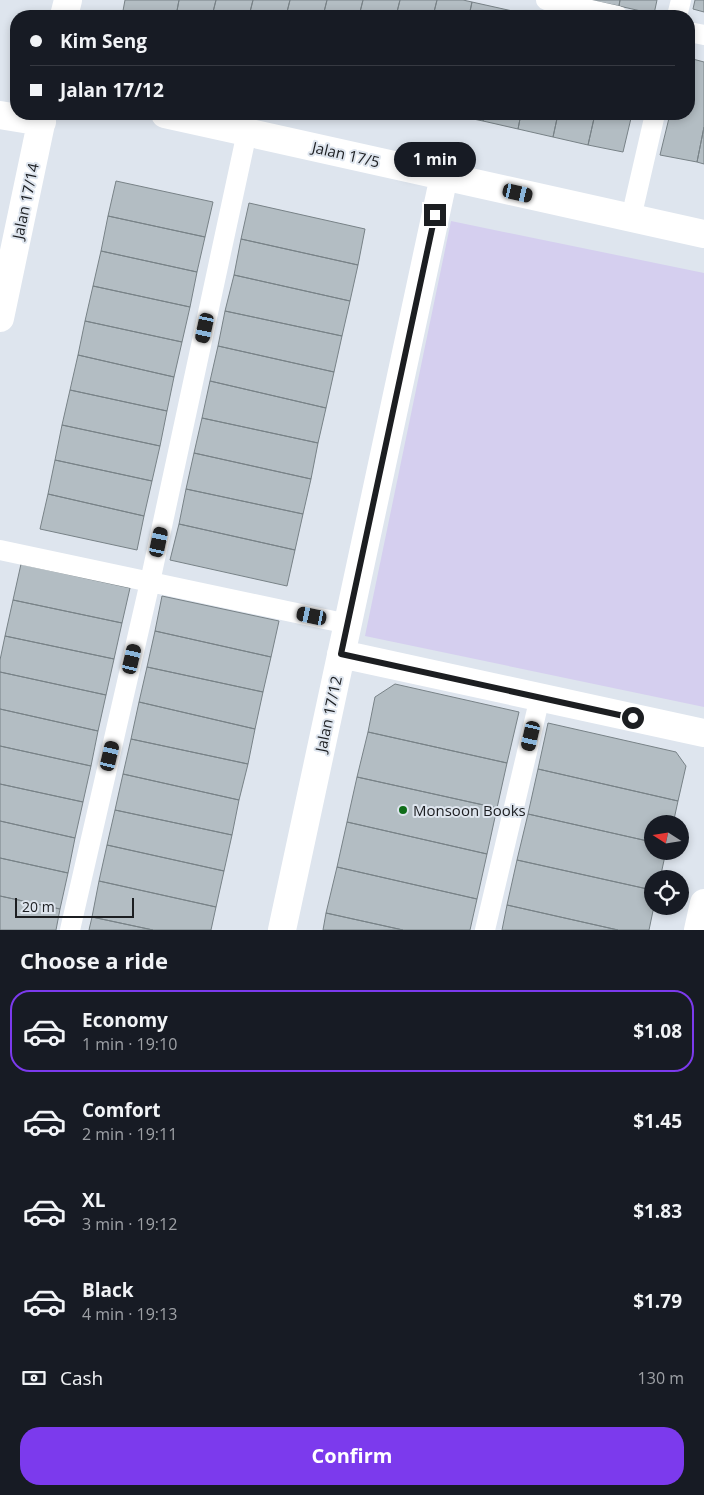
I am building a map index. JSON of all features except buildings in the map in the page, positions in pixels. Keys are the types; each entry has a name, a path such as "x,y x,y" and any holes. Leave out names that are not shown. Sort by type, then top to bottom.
{"street":[{"name":"Jalan 17/14","path":"0,318 42,120"},
{"name":"Jalan 17/5","path":"192,120 704,234"},
{"name":"Jalan 17/12","path":"282,930 444,176"},
{"path":"341,654 704,733"},
{"path":"698,930 704,903"}],"lane":[{"path":"546,0 591,10"},
{"path":"631,218 654,120"},
{"path":"70,930 150,582 246,132"},
{"path":"0,550 348,624"},
{"path":"485,930 540,697"}],"shaded area":[{"path":"451,221 704,273 704,707 365,636"}],"place":[{"name":"Monsoon Books","path":"403,810"}],"route":[{"path":"435,215 341,654 633,718"}]}
